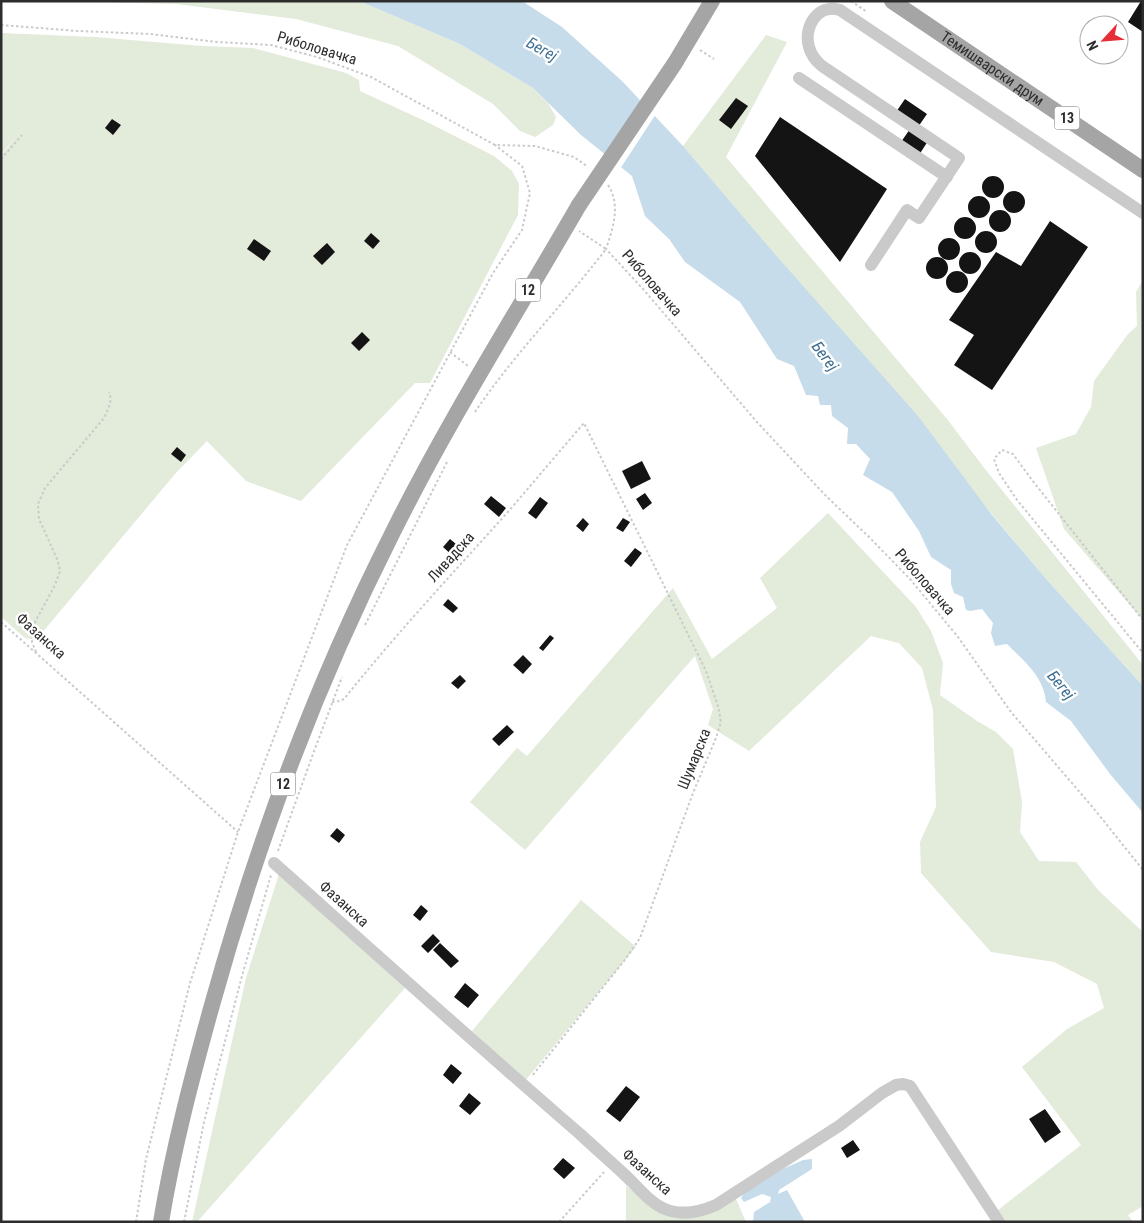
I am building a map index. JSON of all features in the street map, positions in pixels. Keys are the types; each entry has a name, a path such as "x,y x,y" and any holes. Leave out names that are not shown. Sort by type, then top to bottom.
{"main road":[{"name":"Темишварски друм","path":"892,1 1143,170"},
{"name":"12","path":"161,1222 189,1089 230,942 276,802 355,609 433,456 578,205 674,63 712,3"}],"street":[{"path":"870,265 907,210 919,218 959,158 815,60 807,38 810,24 818,14 830,8 840,10 1143,213"},
{"path":"799,78 947,177"},
{"name":"Фазанска","path":"274,863 664,1209 690,1213 716,1205 759,1176 808,1147 882,1093 896,1085 903,1084 910,1086 999,1222"}],"path":[{"name":"Риболовачка","path":"1,25 150,34 217,42 271,45 317,58 372,77 495,145 535,146 574,157 594,170"},
{"path":"687,43 714,59"},
{"path":"1,159 22,135"},
{"name":"Риболовачка","path":"605,181 614,194 615,220 606,249 643,289 756,421 825,495 910,579 958,636 1011,712 1095,810 1143,870"},
{"path":"472,415 494,382 579,284 606,249 568,224"},
{"path":"450,352 479,375"},
{"path":"37,654 32,642 33,626 55,585 60,570 58,561 39,519 38,504 45,488 104,418 110,406 111,396 109,392"},
{"name":"Ливадска","path":"332,702 340,702 344,699 386,648 584,423"},
{"name":"Шумарска","path":"524,1086 624,961 640,938 692,793 721,722 718,706 706,671 584,423"},
{"path":"1143,620 1013,454 1002,450 994,459 999,472 1017,500 1143,653"},
{"path":"362,632 449,458"},
{"name":"Фазанска","path":"1,622 238,832"},
{"path":"184,1222 204,1122 274,863 343,675"},
{"path":"559,1222 612,1162"}],"green space":[{"path":"45,1 359,1 460,44 533,88 548,103 556,117 553,125 535,137 520,131 493,104 398,46 296,19 176,4"},
{"path":"1,33 95,37 202,46 253,48 346,73 359,80 360,91 494,156 512,171 519,184 518,215 430,383 415,383 301,501 246,481 207,441 175,474 36,640 25,638 1,617 1,155 19,134 1,154"},
{"path":"766,35 787,42 726,157 947,419 1143,665 1143,686 1047,580 683,146"},
{"path":"1143,280 1143,620 1064,529 1036,448 1076,434 1091,407 1094,381 1128,334 1137,326 1136,292"},
{"path":"828,513 916,607 931,631 943,663 940,695 996,732 1013,749 1022,802 1020,832 1039,861 1076,862 1098,890 1143,932 1143,1206 1128,1215 1133,1222 1006,1222 998,1210 1081,1145 1022,1067 1067,1029 1104,1008 1097,984 1054,962 991,952 921,873 920,842 936,807 933,710 922,668 899,643 871,636 749,751 708,725 713,709 695,656 525,850 470,802 517,748 527,756 673,588 712,659 777,608 760,578"},
{"path":"279,874 405,988 197,1222 192,1222 246,978"},
{"path":"581,900 636,947 525,1081 472,1031"},
{"path":"626,1186 670,1216 736,1199 746,1222 626,1222"}],"water":[{"name":"Бегеј","path":"359,1 522,1 562,27 622,81 683,146 773,252 918,416 992,515 1047,580 1143,686 1143,813 1110,774 1071,721 1046,702 1037,677 1026,663 1007,644 995,646 991,633 993,623 982,609 966,610 963,597 954,593 951,584 951,570 931,557 919,531 892,492 863,475 870,459 856,444 847,444 848,428 832,416 831,405 820,405 818,396 806,395 794,366 777,359 740,302 685,262 669,239 645,216 632,176 581,135 533,88 460,44"},
{"path":"812,1159 812,1169 779,1190 778,1194 787,1190 805,1222 753,1222 754,1212 770,1202 771,1197 762,1194 744,1202 741,1198 750,1184 803,1160"}],"pier":[{"path":"642,99 656,114 620,169 604,156"}],"building":[{"path":"1141,1 1143,1 1143,32 1129,23"},
{"path":"736,98 748,106 731,129 719,120"},
{"path":"905,99 927,114 918,127 896,112"},
{"path":"780,117 887,189 840,262 755,156"},
{"path":"112,119 121,125 113,135 105,128"},
{"path":"910,129 928,141 919,155 901,142"},
{"path":"993,176 1001,179 1004,187 1001,195 993,198 985,195 982,187 985,179"},
{"path":"1014,191 1022,194 1025,202 1022,210 1014,213 1006,210 1003,202 1006,194"},
{"path":"979,196 987,199 990,207 987,215 979,218 971,215 968,207 971,199"},
{"path":"1000,210 1008,213 1011,221 1008,229 1000,232 992,229 989,221 992,213"},
{"path":"965,217 973,220 976,228 973,236 965,239 957,236 954,228 957,220"},
{"path":"1050,221 1088,247 992,390 954,365 974,335 949,320 996,252 1021,266"},
{"path":"986,231 994,234 997,242 994,250 986,253 978,250 975,242 978,234"},
{"path":"371,233 380,241 373,249 364,241"},
{"path":"949,238 957,241 960,249 957,257 949,260 941,257 938,249 941,241"},
{"path":"254,239 271,251 264,261 247,249"},
{"path":"327,243 335,252 322,265 313,256"},
{"path":"970,252 978,255 981,263 978,271 970,274 962,271 959,263 962,255"},
{"path":"937,257 945,260 948,268 945,276 937,279 929,276 926,268 929,260"},
{"path":"957,271 965,274 968,282 965,290 957,293 949,290 946,282 949,274"},
{"path":"362,332 370,340 359,351 351,343"},
{"path":"177,447 186,455 181,462 171,454"},
{"path":"642,461 651,479 631,489 622,471"},
{"path":"645,493 652,503 643,510 636,499"},
{"path":"491,496 506,508 499,517 484,504"},
{"path":"540,497 548,503 536,519 528,513"},
{"path":"583,518 589,524 583,532 576,526"},
{"path":"623,518 630,522 623,532 616,528"},
{"path":"450,539 462,549 454,557 443,547"},
{"path":"635,548 642,553 631,567 624,561"},
{"path":"448,599 458,608 453,613 443,605"},
{"path":"550,635 554,638 543,651 539,648"},
{"path":"523,655 532,664 523,674 513,665"},
{"path":"460,675 466,681 458,689 451,683"},
{"path":"507,725 514,732 499,746 492,739"},
{"path":"337,828 345,835 339,843 330,836"},
{"path":"421,905 428,911 420,921 413,915"},
{"path":"433,934 440,941 428,953 421,946"},
{"path":"440,943 459,961 451,968 433,950"},
{"path":"465,983 479,995 468,1008 454,997"},
{"path":"451,1064 462,1073 453,1084 443,1075"},
{"path":"626,1086 640,1097 620,1122 606,1111"},
{"path":"469,1093 481,1103 470,1115 459,1106"},
{"path":"1045,1109 1061,1132 1045,1143 1029,1119"},
{"path":"853,1140 860,1150 847,1158 841,1148"},
{"path":"563,1158 575,1168 564,1179 553,1169"}]}
